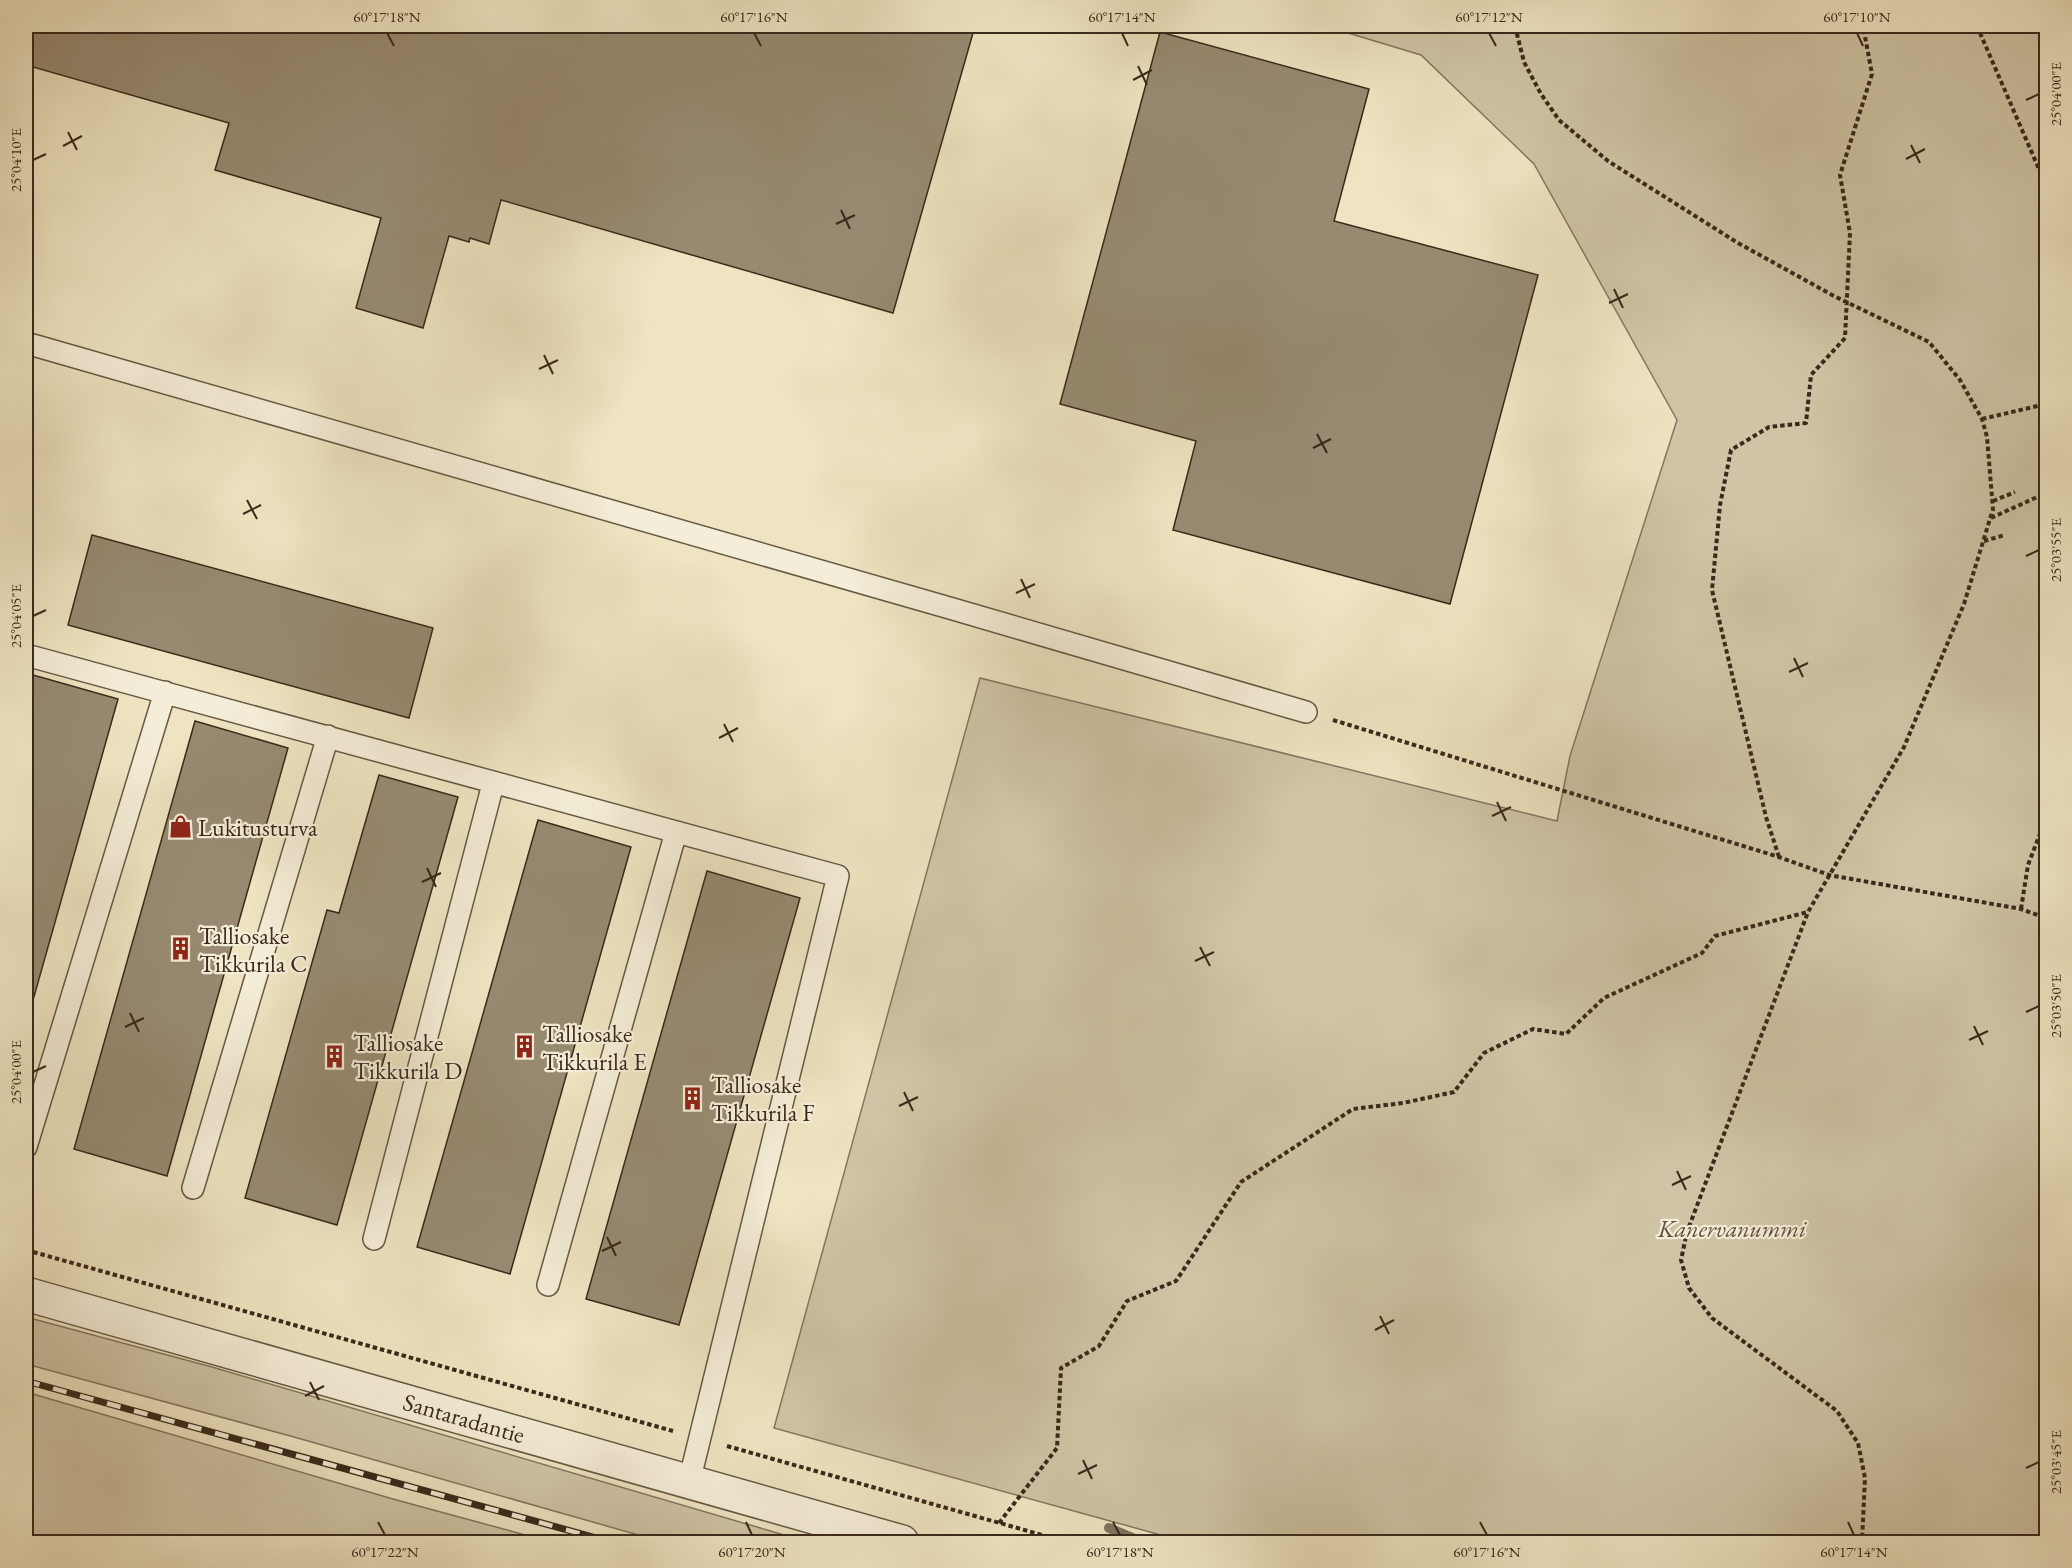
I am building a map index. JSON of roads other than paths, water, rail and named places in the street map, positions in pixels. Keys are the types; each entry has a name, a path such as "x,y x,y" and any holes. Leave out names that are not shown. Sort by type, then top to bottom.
{"street":[{"name":"Santaradantie","path":"26,1294 902,1542"}],"lane":[{"path":"26,343 942,605 1306,712"},
{"path":"26,655 838,876 689,1482"},
{"path":"26,1147 165,692"},
{"path":"193,1188 327,736"},
{"path":"375,1239 493,783"},
{"path":"548,1285 676,832"}],"waterway":[{"path":"1109,1528 1142,1542"}],"railway":[{"path":"26,1381 611,1542"}],"place":[{"name":"Lukitusturva","path":"180,827"},
{"name":"Talliosake Tikkurila C","path":"181,949"},
{"name":"Talliosake Tikkurila E","path":"524,1047"},
{"name":"Talliosake Tikkurila D","path":"335,1056"},
{"name":"Talliosake Tikkurila F","path":"693,1098"}],"park label":[{"name":"Kanervanummi","path":"1732,1228"}]}
